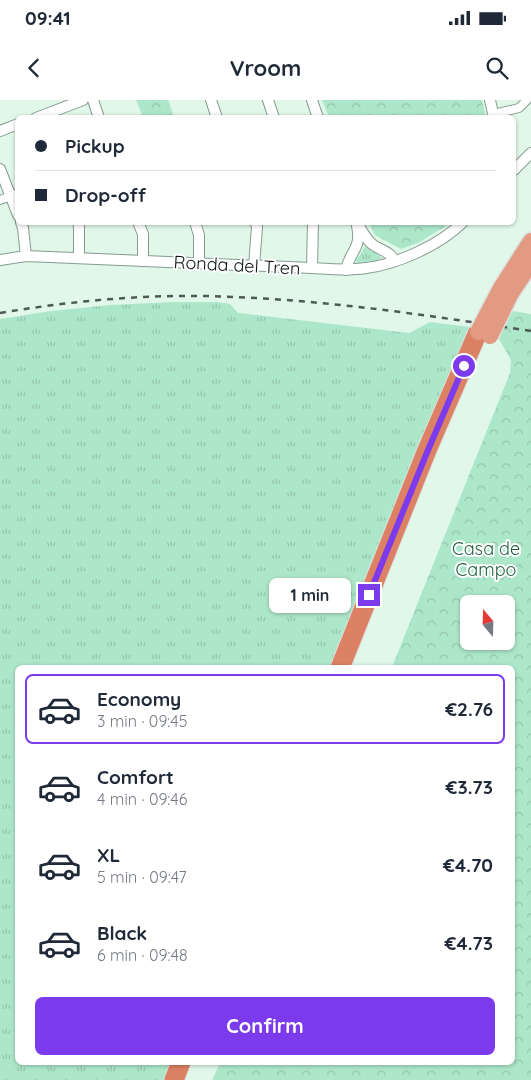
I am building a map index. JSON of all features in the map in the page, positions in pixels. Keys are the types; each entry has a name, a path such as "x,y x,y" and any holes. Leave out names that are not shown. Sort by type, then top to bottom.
{"highway":[{"path":"341,665 428,450 531,240"},
{"path":"506,290 531,263"},
{"path":"355,665 442,450 484,334"},
{"path":"174,1080 180,1065"},
{"path":"188,1080 194,1065"}],"street":[{"path":"43,115 83,100"},
{"path":"93,100 98,115"},
{"path":"211,100 216,115"},
{"path":"268,100 273,115"},
{"path":"312,100 317,115"},
{"path":"490,100 494,115"},
{"path":"497,115 519,108 527,100"},
{"path":"0,131 15,125"},
{"path":"516,168 531,153"},
{"path":"0,169 14,194 0,200"},
{"path":"21,225 26,256"},
{"path":"79,225 79,258"},
{"path":"139,225 143,234 143,261"},
{"path":"196,225 200,235 200,263"},
{"path":"254,266 256,225"},
{"path":"312,268 313,225"},
{"path":"346,270 349,259 358,244 357,225"},
{"path":"359,225 368,241 393,257 394,261"},
{"name":"Ronda del Tren","path":"0,260 26,256 346,270 368,268 394,261 425,249 460,225"}],"green space":[{"path":"136,100 168,100 173,115 142,115"},
{"path":"322,100 482,100 486,115 328,115"},
{"path":"370,225 447,225 418,243 401,249 375,235"},
{"path":"365,246 382,258 357,263 356,260"},
{"path":"217,302 230,304 238,313 409,333 430,322 470,327 438,401 332,665 15,665 15,1065 170,1065 164,1080 0,1080 0,319 51,311 111,305"},
{"name":"Casa de Campo","path":"512,311 531,314 531,1080 212,1080 219,1065 515,1065 515,665 393,665 510,373 511,360 499,339"}],"railway":[{"path":"0,313 58,304 117,299 205,296 309,302 531,331"}],"route":[{"path":"369,595 464,366"}]}
